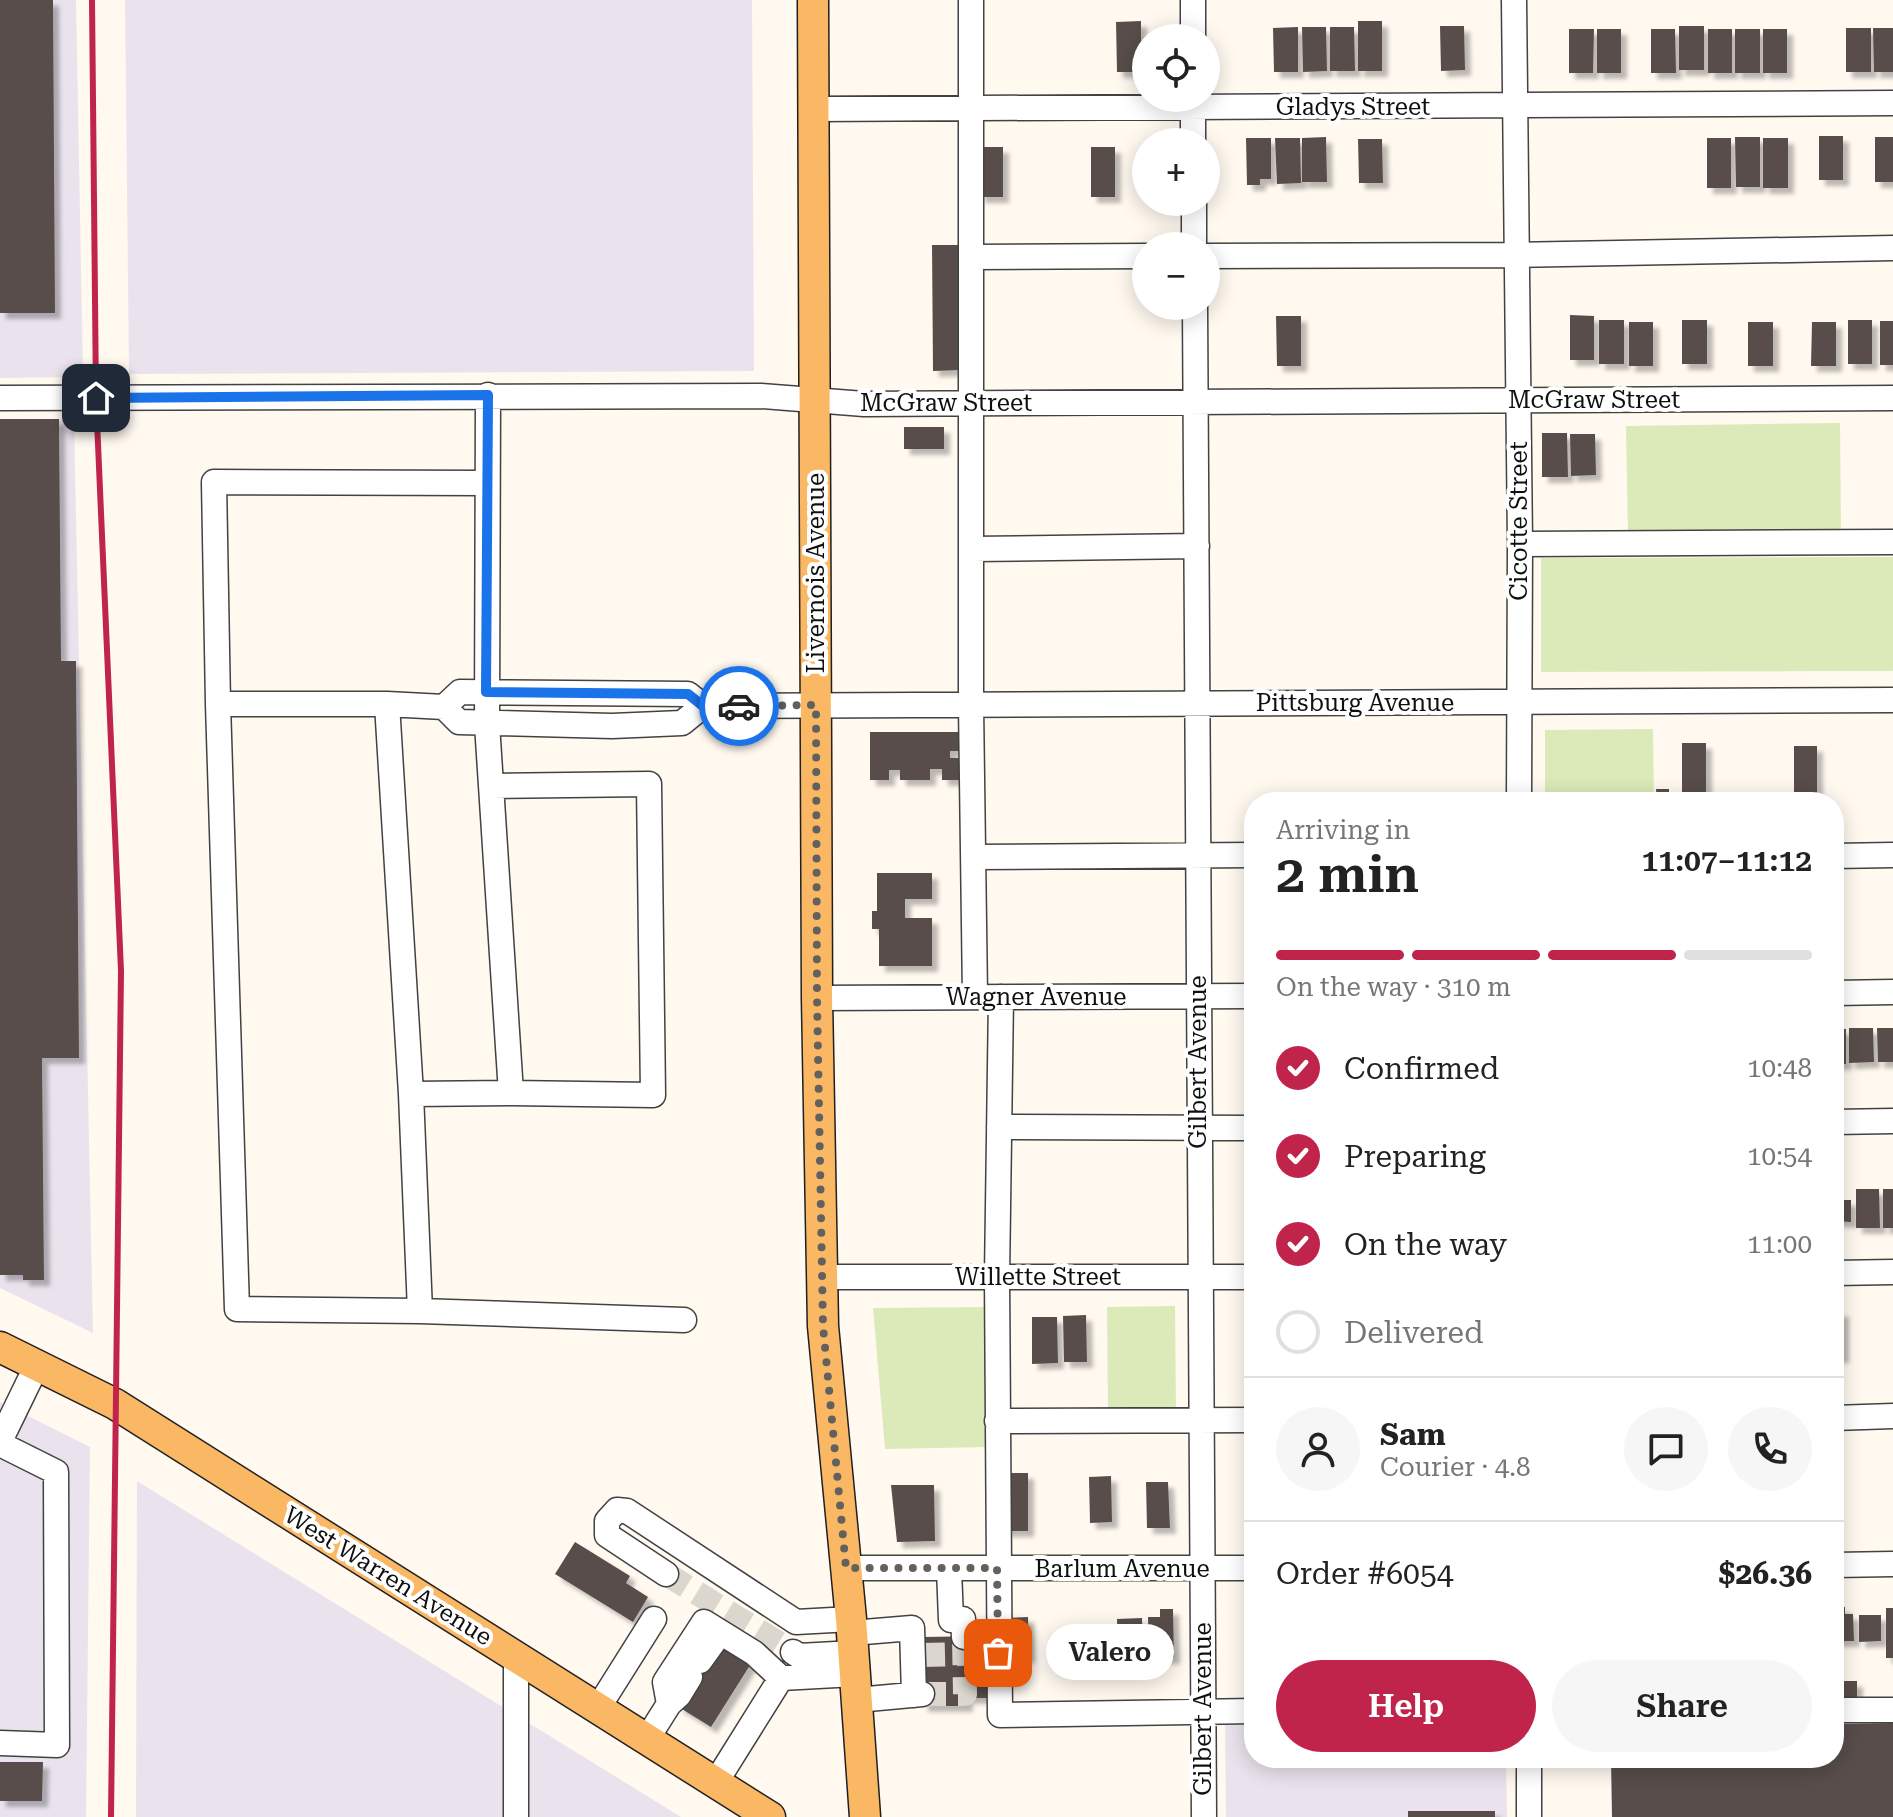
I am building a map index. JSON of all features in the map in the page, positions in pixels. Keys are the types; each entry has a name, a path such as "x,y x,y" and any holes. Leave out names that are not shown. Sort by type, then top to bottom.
{"main road":[{"name":"Livernois Avenue","path":"813,0 817,998 823,1326 854,1656 865,1817"},
{"name":"West Warren Avenue","path":"0,1347 115,1404 153,1427 770,1817"}],"street":[{"path":"971,0 971,705 975,997"},
{"path":"1193,0 1193,24"},
{"name":"Cicotte Street","path":"1514,0 1520,544 1519,792"},
{"name":"Gladys Street","path":"1220,103 1515,106 1893,103"},
{"name":"Gladys Street","path":"814,109 1132,105"},
{"path":"1220,256 1517,255 1893,248"},
{"path":"971,257 1132,256"},
{"name":"Gilbert Avenue","path":"1195,320 1204,1817"},
{"path":"488,395 487,724 511,1093"},
{"name":"McGraw Street","path":"0,398 761,396 864,404 971,404 1893,398"},
{"path":"487,483 214,482 237,1309 420,1311 684,1320"},
{"path":"1520,544 1893,542"},
{"path":"972,549 1197,546"},
{"path":"218,704 444,707 459,722 612,726 682,723 703,706 688,694 460,692 444,707"},
{"name":"Pittsburg Avenue","path":"703,706 1893,700"},
{"path":"387,704 411,1094 420,1311"},
{"path":"411,1094 653,1095 649,784 491,786"},
{"path":"974,857 1244,855"},
{"path":"1844,856 1893,855"},
{"path":"1844,993 1893,992"},
{"name":"Wagner Avenue","path":"817,998 1244,996"},
{"path":"1001,997 997,1277 1000,1715 1244,1711"},
{"path":"1844,1122 1893,1121"},
{"path":"999,1127 1244,1128"},
{"path":"1844,1273 1893,1272"},
{"name":"Willette Street","path":"822,1277 1244,1277"},
{"path":"0,1743 57,1745 56,1472 0,1443 37,1365"},
{"path":"1844,1418 1893,1416"},
{"path":"997,1421 1244,1420"},
{"path":"666,1574 607,1535 607,1521 612,1514 617,1510 627,1511 796,1622 854,1656 918,1687 911,1621 957,1628 949,1569"},
{"path":"1844,1565 1893,1564"},
{"name":"Barlum Avenue","path":"846,1568 1244,1568"},
{"path":"598,1708 654,1619"},
{"path":"669,1704 665,1682 704,1622 754,1653 781,1678"},
{"path":"716,1782 781,1678 854,1656 912,1628"},
{"path":"647,1739 718,1636 725,1635"},
{"path":"793,1652 799,1656 854,1656"},
{"path":"516,1657 516,1817"},
{"path":"1844,1710 1893,1710"},
{"path":"1529,1768 1529,1817"}],"shaded area":[{"path":"0,0 76,0 83,377 0,378"},
{"path":"125,0 752,0 754,371 129,374"},
{"path":"74,420 93,1333 0,1288 0,421"},
{"path":"0,1402 90,1447 86,1817 0,1817"},
{"path":"137,1481 681,1817 136,1817"},
{"path":"1225,1721 1244,1721 1244,1768 1506,1768 1507,1817 1226,1817"}],"green space":[{"path":"1840,423 1841,536 1628,538 1626,426"},
{"path":"1893,557 1893,671 1541,672 1541,558"},
{"path":"1653,729 1654,792 1545,792 1545,730"},
{"path":"1175,1306 1176,1413 1108,1413 1107,1307"},
{"path":"988,1307 987,1447 885,1449 873,1308"}],"building":[{"path":"0,0 53,0 55,313 0,313"},
{"path":"1141,21 1141,24 1132,24 1132,72 1117,72 1116,22"},
{"path":"1358,21 1382,21 1382,71 1358,71"},
{"path":"1440,26 1464,26 1465,70 1441,71"},
{"path":"1679,26 1704,26 1704,70 1679,70"},
{"path":"1298,27 1298,72 1274,72 1273,28"},
{"path":"1302,27 1326,27 1327,71 1303,72"},
{"path":"1330,27 1354,27 1355,71 1330,71"},
{"path":"1846,28 1871,28 1871,72 1846,72"},
{"path":"1873,28 1893,28 1893,72 1874,72"},
{"path":"1569,29 1594,29 1593,73 1569,73"},
{"path":"1597,29 1621,29 1621,73 1597,73"},
{"path":"1651,29 1675,29 1676,73 1651,73"},
{"path":"1708,29 1732,29 1732,73 1708,73"},
{"path":"1735,29 1760,29 1760,73 1735,73"},
{"path":"1763,29 1787,29 1787,73 1763,73"},
{"path":"1819,136 1843,136 1843,180 1819,180"},
{"path":"1326,137 1327,182 1302,182 1302,138"},
{"path":"1735,137 1760,137 1760,187 1736,187"},
{"path":"1875,137 1893,137 1893,182 1875,182"},
{"path":"1246,138 1271,138 1271,179 1260,179 1260,185 1247,185"},
{"path":"1275,138 1300,138 1301,183 1277,184"},
{"path":"1707,138 1731,138 1731,188 1707,188"},
{"path":"1763,138 1788,138 1788,188 1763,188"},
{"path":"1358,139 1382,139 1383,183 1359,183"},
{"path":"979,147 1003,147 1003,197 979,197"},
{"path":"1091,147 1115,147 1115,197 1091,197"},
{"path":"932,245 959,245 960,370 933,371"},
{"path":"1570,315 1594,316 1594,360 1570,360"},
{"path":"1276,316 1301,316 1301,366 1277,366"},
{"path":"1599,320 1624,320 1624,364 1599,364"},
{"path":"1682,320 1707,320 1707,364 1682,364"},
{"path":"1848,320 1872,320 1872,364 1848,364"},
{"path":"1880,321 1893,321 1893,365 1880,365"},
{"path":"1629,322 1653,322 1653,366 1629,366"},
{"path":"1748,322 1773,322 1773,366 1748,366"},
{"path":"1812,322 1836,322 1836,366 1811,366"},
{"path":"0,419 59,419 61,661 76,661 79,1058 42,1058 44,1280 23,1280 23,1275 0,1275"},
{"path":"904,427 944,427 944,449 904,449"},
{"path":"1542,433 1567,433 1568,477 1542,477"},
{"path":"1570,434 1595,434 1596,475 1571,476"},
{"path":"870,732 963,732 963,751 950,751 950,758 963,758 964,780 942,780 942,769 930,769 930,780 900,780 900,770 889,770 889,780 870,780"},
{"path":"1682,743 1706,743 1706,792 1682,792"},
{"path":"1794,746 1817,746 1817,792 1794,792"},
{"path":"877,873 932,873 932,899 905,899 905,918 932,918 932,966 879,966 879,929 872,929 872,911 877,911"},
{"path":"1849,1028 1873,1028 1874,1062 1849,1063"},
{"path":"1877,1028 1893,1028 1893,1062 1878,1062"},
{"path":"1844,1029 1846,1029 1844,1064"},
{"path":"1856,1189 1879,1189 1880,1228 1856,1228"},
{"path":"1883,1189 1893,1189 1893,1228 1883,1228"},
{"path":"1844,1200 1851,1200 1851,1222 1844,1222"},
{"path":"1086,1315 1087,1362 1064,1362 1063,1316"},
{"path":"1032,1317 1057,1317 1058,1363 1032,1364"},
{"path":"1003,1473 1028,1473 1028,1531 1003,1531"},
{"path":"1111,1476 1112,1522 1090,1523 1089,1477"},
{"path":"1146,1482 1168,1482 1170,1528 1147,1528"},
{"path":"891,1485 934,1485 935,1541 897,1542"},
{"path":"575,1542 630,1576 626,1583 648,1597 633,1622 555,1574"},
{"path":"1844,1607 1845,1614 1853,1614 1854,1641 1844,1641"},
{"path":"1886,1608 1893,1608 1893,1658 1886,1658"},
{"path":"1160,1609 1173,1609 1174,1658 1149,1658 1148,1617 1160,1617"},
{"path":"1859,1615 1881,1615 1881,1641 1859,1642"},
{"path":"1028,1617 1029,1657 1006,1658 1005,1618"},
{"path":"1142,1618 1143,1658 1118,1658 1117,1619"},
{"path":"988,1636 989,1698 967,1698 967,1706 922,1706 921,1637"},
{"path":"718,1640 752,1662 711,1727 677,1706"},
{"path":"1844,1681 1857,1681 1857,1701 1844,1702"},
{"path":"1893,1723 1893,1817 1612,1817 1611,1768 1844,1768 1844,1724"},
{"path":"0,1762 43,1762 42,1801 0,1801"},
{"path":"1408,1811 1495,1811 1495,1817 1408,1817"}],"tunnel":[{"path":"666,1574 793,1652"},
{"path":"922,1694 965,1694 964,1637"},
{"path":"921,1655 964,1654"}],"railway":[{"path":"92,0 96,398 121,971 111,1817"}],"way so far":[{"path":"739,706 816,705 823,1326 846,1568 997,1568 998,1653"}],"place":[{"name":"Valero","path":"998,1653"}],"route":[{"path":"96,398 488,395 486,692 688,694 703,706 739,706"}]}
